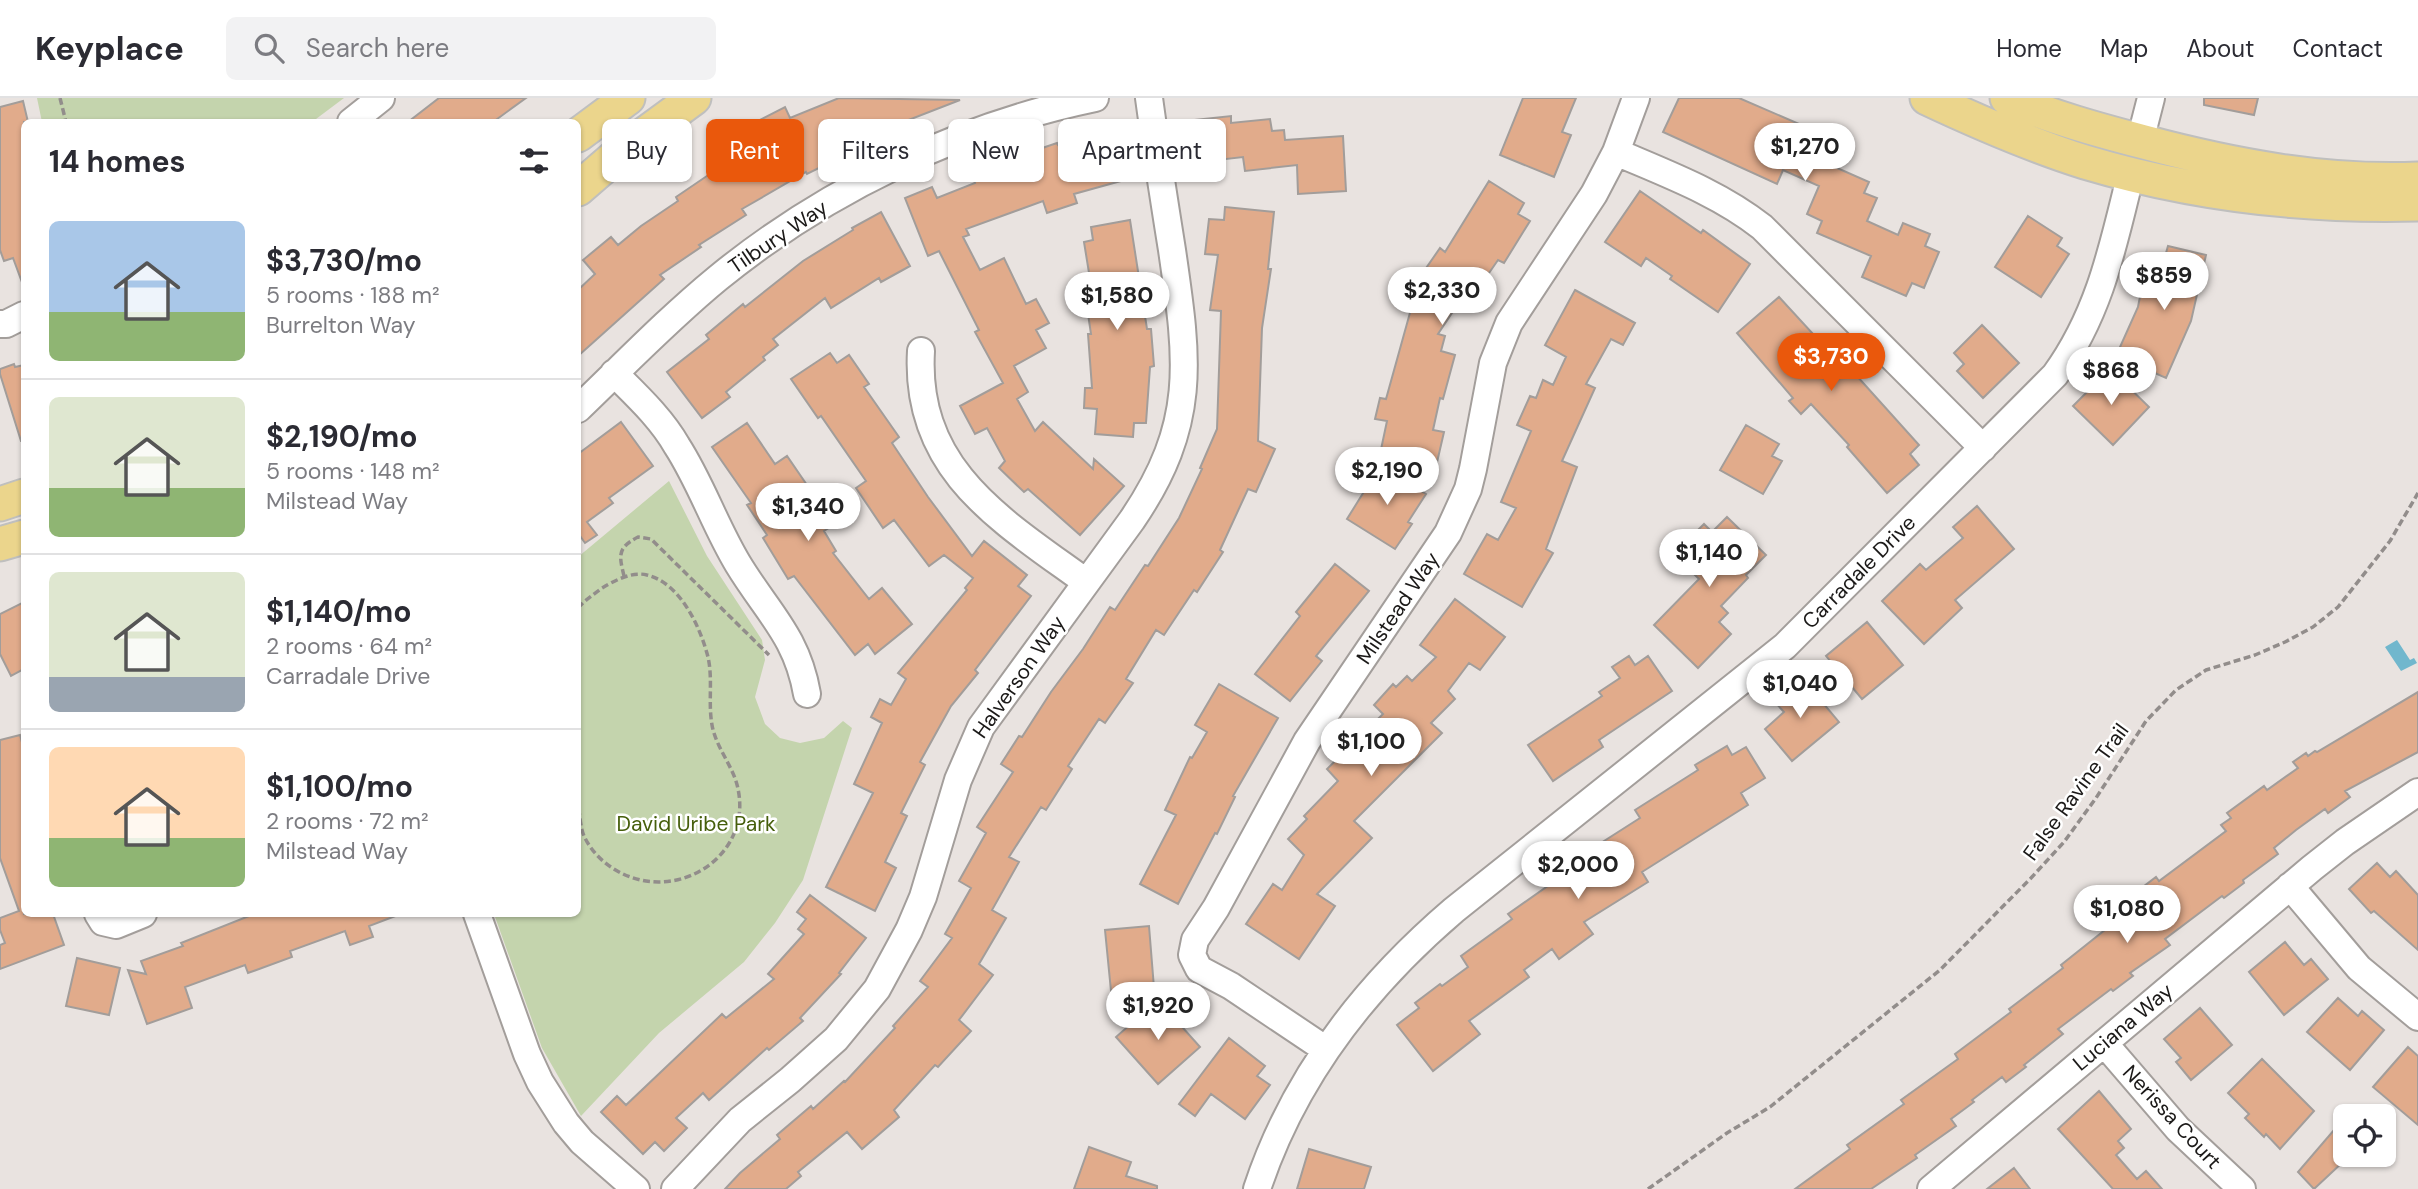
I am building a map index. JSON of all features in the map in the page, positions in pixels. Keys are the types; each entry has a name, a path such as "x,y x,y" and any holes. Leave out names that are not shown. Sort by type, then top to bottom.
{"main road":[{"path":"581,133 628,98"},
{"path":"581,186 623,150 694,98"},
{"path":"1927,98 2040,147 2087,162 2230,192 2340,191 2418,179"},
{"path":"2007,98 2049,114 2140,141 2234,164 2293,174 2340,191 2418,204"},
{"path":"0,504 21,497"},
{"path":"0,544 21,538"}],"street":[{"path":"355,119 381,98"},
{"name":"Tilbury Way","path":"581,406 717,279 792,224 885,171 1017,108 1095,98"},
{"name":"Halverson Way","path":"675,1189 740,1120 799,1074 836,1038 877,989 909,930 923,897 958,780 981,727 1132,520 1160,476 1174,437 1183,391 1185,355 1149,98"},
{"name":"Milstead Way","path":"1325,1049 1231,986 1199,970 1192,955 1195,940 1216,908 1307,741 1448,533 1468,488 1493,363 1509,323 1581,216 1616,152 1636,98"},
{"path":"2140,141 2151,98"},
{"path":"1616,152 1706,191 1745,213 1983,448"},
{"name":"Carradale Drive","path":"1257,1189 1290,1111 1325,1049 1360,1002 1412,946 1785,646 2054,375 2079,337 2101,289 2132,173"},
{"path":"0,324 21,316"},
{"path":"921,351 920,387 923,404 936,441 948,460 975,495 998,517 1086,582"},
{"path":"614,373 676,442 723,539 753,589 790,640 807,694"},
{"name":"Luciana Way","path":"1931,1189 2290,886 2345,842 2418,792"},
{"path":"2290,886 2360,968 2418,1017"},
{"path":"100,917 103,922 116,925 136,917"},
{"path":"478,917 527,1054 540,1082 566,1123 582,1142 636,1189"},
{"name":"Nerissa Court","path":"2104,1043 2178,1129 2242,1189"}],"path":[{"path":"60,98 65,119"},
{"name":"False Ravine Trail","path":"1648,1189 1727,1133 1770,1107 1940,970 2064,842 2146,721 2176,690 2206,670 2255,655 2285,642 2313,627 2338,607 2390,541 2418,493"},
{"path":"625,577 620,555 623,546 638,537 651,539 770,656 798,659"},
{"path":"581,605 612,582 625,577 647,575 669,587 683,602 702,637 709,660 712,726 738,788 740,809 733,838 722,856 703,871 682,880 663,882 621,875 605,863 584,836 581,820"}],"green space":[{"path":"37,98 344,98 316,119 41,119"},
{"name":"David Uribe Park","path":"669,481 707,556 762,640 765,660 755,697 765,724 780,738 800,743 824,738 843,721 852,728 803,880 775,923 744,962 659,1033 581,1116 542,1048 495,917 581,917 581,554"}],"water":[{"path":"2397,640 2410,660 2414,658 2417,663 2401,671 2385,647"}],"building":[{"path":"439,98 526,98 497,119 412,119"},
{"path":"839,98 960,100 911,119 818,119 818,168 807,174 804,173 804,119 762,119 785,107 790,118"},
{"path":"1523,98 1576,98 1562,132 1571,135 1554,177 1500,155"},
{"path":"1679,98 1739,98 1813,130 1803,153 1869,182 1864,193 1877,198 1867,221 1898,235 1903,223 1930,234 1925,246 1939,252 1924,288 1912,283 1906,296 1862,277 1871,256 1817,233 1822,221 1807,214 1819,186 1783,170 1777,184 1663,132"},
{"path":"2204,98 2258,98 2254,115 2204,105"},
{"path":"23,101 27,119 21,119 21,280 13,258 4,261 0,250 0,107"},
{"path":"1231,116 1231,123 1270,119 1272,131 1284,130 1285,140 1343,136 1346,191 1298,194 1297,165 1245,171 1243,157 1226,159 1226,119 1204,119"},
{"path":"1057,143 1058,182 1117,182 1074,194 1077,203 1047,213 1043,201 966,229 969,235 963,237 980,270 1004,258 1026,304 1036,299 1049,323 1036,330 1046,348 1014,366 1028,392 1017,399 1035,431 1043,422 1093,469 1094,459 1124,486 1080,535 1028,489 1024,492 999,468 1005,461 987,428 975,434 960,406 1003,383 975,332 979,330 939,251 928,256 905,198 932,187 937,198 975,182 1044,182 1044,147"},
{"path":"706,177 706,182 789,182 742,209 746,215 699,245 701,247 660,275 664,279 581,353 581,287 595,274 583,260 611,237 618,245 678,201 676,197"},
{"path":"1489,181 1524,203 1518,214 1530,221 1504,263 1498,260 1469,302 1462,298 1438,334 1445,336 1441,351 1455,355 1443,399 1440,398 1433,430 1444,432 1435,471 1379,459 1387,421 1375,419 1380,398 1386,399 1413,302 1406,297 1440,248 1445,252"},
{"path":"1640,191 1701,233 1703,230 1750,264 1718,312 1670,279 1672,276 1646,258 1641,266 1605,242"},
{"path":"1225,207 1274,212 1268,269 1271,269 1262,328 1258,441 1275,449 1256,492 1248,489 1220,550 1223,552 1164,635 1156,630 1126,679 1133,683 1105,723 1099,719 1068,766 1072,769 1046,810 1041,807 1009,857 1019,862 992,910 1006,918 979,964 993,975 959,1020 971,1031 894,1110 899,1117 862,1149 847,1132 798,1172 801,1176 786,1189 725,1189 780,1139 777,1135 845,1082 895,1028 893,1026 928,987 920,981 952,938 945,934 971,888 959,881 986,833 977,827 1013,772 1001,764 1110,607 1115,610 1179,518 1217,429 1221,311 1210,310 1218,255 1205,254 1209,219 1224,220"},
{"path":"881,212 910,266 881,282 879,278 831,308 825,298 773,339 778,345 763,357 765,360 726,392 730,397 702,418 667,372 709,339 706,335 743,304 745,307 803,261"},
{"path":"2028,216 2062,238 2057,246 2069,254 2041,297 1995,267"},
{"path":"1130,220 1147,329 1151,329 1154,366 1150,367 1146,423 1134,423 1133,437 1095,434 1097,409 1084,408 1085,388 1092,388 1088,334 1091,334 1083,280 1090,279 1084,242 1093,240 1091,227"},
{"path":"2168,246 2206,255 2191,321 2166,378 2116,356 2138,307 2145,271 2154,273 2158,259 2164,260"},
{"path":"1575,290 1635,323 1623,345 1611,339 1586,384 1595,388 1562,461 1577,467 1546,549 1553,553 1522,607 1464,574 1487,534 1498,540 1516,508 1501,502 1531,431 1517,425 1530,396 1536,398 1543,380 1553,385 1566,357 1545,345"},
{"path":"1779,297 1835,358 1837,355 1856,375 1919,445 1910,454 1919,465 1887,493 1847,447 1849,445 1811,404 1801,414 1789,401 1793,398 1737,333"},
{"path":"1982,325 2019,363 1983,398 1957,371 1964,364 1954,353"},
{"path":"830,353 837,363 849,355 869,384 864,387 899,437 892,443 972,556 984,541 1027,575 1018,586 1031,596 975,670 978,673 951,706 920,762 925,765 901,813 907,816 885,862 896,868 875,911 826,887 873,793 854,784 882,723 871,717 880,699 891,705 906,679 898,673 967,590 965,588 973,578 944,555 929,566 894,520 883,528 856,488 866,481 821,416 818,418 791,379"},
{"path":"14,364 15,367 21,366 21,441 0,374 0,369"},
{"path":"2110,369 2149,407 2113,445 2073,406"},
{"path":"621,422 653,466 609,498 613,503 587,522 597,535 585,543 581,537 581,452"},
{"path":"747,423 775,464 787,456 820,504 822,503 835,524 824,531 836,551 833,553 869,599 882,588 912,624 875,654 868,644 855,655 794,576 788,579 763,538 767,535 747,505 751,503 712,447"},
{"path":"1746,425 1779,444 1772,456 1782,461 1763,494 1720,470"},
{"path":"1377,464 1426,494 1408,522 1412,524 1395,549 1347,519 1375,474"},
{"path":"1977,506 2014,549 1955,600 1962,608 1924,644 1882,601 1920,564 1926,570 1963,538 1953,527"},
{"path":"1727,517 1766,555 1721,606 1728,613 1719,622 1731,634 1698,668 1654,625 1699,579 1674,554 1704,524 1712,532"},
{"path":"1335,564 1369,591 1316,656 1322,661 1290,701 1255,674 1300,616 1296,612"},
{"path":"1455,599 1505,637 1480,670 1469,663 1448,691 1455,699 1431,723 1442,733 1354,821 1372,838 1317,894 1335,906 1299,959 1246,924 1273,884 1282,890 1304,855 1288,839 1307,819 1304,816 1338,781 1327,769 1383,714 1374,705 1393,684 1396,687 1407,676 1412,681 1436,657 1420,645"},
{"path":"21,604 21,671 11,676 0,654 0,614"},
{"path":"1867,622 1903,665 1862,699 1826,656"},
{"path":"1629,656 1635,665 1648,656 1672,691 1599,740 1603,747 1553,781 1528,745 1602,696 1599,692 1620,678 1612,667"},
{"path":"1802,678 1839,722 1792,761 1765,729 1784,712 1774,701"},
{"path":"1219,684 1278,718 1233,796 1235,797 1217,834 1215,833 1178,904 1140,884 1176,815 1165,810 1190,757 1192,758 1207,732 1195,725"},
{"path":"2418,692 2418,752 2345,791 2350,797 2328,813 2325,809 2296,830 2274,848 2278,854 2243,880 2244,883 2224,898 2222,896 2165,939 2170,945 2130,973 2133,976 2058,1029 2063,1034 2024,1065 2026,1067 2006,1082 2002,1077 1972,1100 1974,1102 1951,1119 1956,1126 1915,1155 1917,1158 1871,1189 1795,1189 1850,1149 1847,1145 1904,1104 1901,1100 1958,1059 1955,1054 2011,1012 2009,1009 2063,968 2061,965 2145,898 2139,890 2156,877 2159,881 2226,831 2221,825 2231,818 2227,813 2264,786 2267,790 2298,768 2293,762 2306,753 2308,756 2317,752"},
{"path":"20,735 21,739 21,917 54,917 64,945 0,969 0,945 5,943 0,930 0,918 19,911 0,858 0,740"},
{"path":"1727,746 1732,755 1746,747 1765,778 1741,793 1748,805 1642,872 1648,882 1584,922 1593,934 1559,959 1552,949 1524,970 1529,977 1469,1021 1480,1034 1433,1071 1397,1025 1419,1008 1415,1003 1468,967 1461,956 1512,919 1508,914 1569,871 1565,866 1640,818 1635,810 1698,770 1695,765"},
{"path":"2377,863 2390,877 2396,871 2418,895 2418,950 2374,911 2371,913 2349,889"},
{"path":"810,895 866,938 839,973 841,974 800,1018 803,1021 769,1050 767,1048 709,1100 703,1093 676,1118 687,1128 664,1151 655,1142 643,1154 601,1112 617,1096 626,1105 722,1014 726,1018 774,979 768,974 804,934 798,929 806,919 797,912"},
{"path":"246,917 393,917 369,926 373,937 350,945 345,931 290,951 292,957 248,973 245,965 185,987 192,1008 147,1024 128,970 146,974 141,961 183,946 181,943"},
{"path":"1149,926 1154,988 1111,991 1105,930"},
{"path":"2285,942 2304,965 2311,959 2328,979 2284,1015 2249,972"},
{"path":"77,958 120,968 109,1015 66,1006"},
{"path":"2338,998 2358,1016 2362,1011 2384,1030 2350,1070 2307,1032"},
{"path":"1158,1000 1200,1047 1158,1084 1116,1037"},
{"path":"2200,1008 2232,1045 2191,1080 2176,1062 2181,1058 2164,1039"},
{"path":"1229,1038 1265,1066 1257,1076 1270,1085 1245,1119 1211,1094 1195,1116 1179,1104"},
{"path":"2408,1047 2418,1056 2418,1125 2396,1104 2373,1087"},
{"path":"2262,1059 2314,1111 2280,1149 2245,1118 2249,1114 2228,1093"},
{"path":"2099,1091 2131,1129 2118,1141 2124,1148 2116,1155 2137,1179 2146,1171 2162,1189 2113,1189 2058,1129"},
{"path":"2333,1131 2333,1167 2338,1167 2314,1189 2298,1172"},
{"path":"1089,1147 1131,1162 1126,1176 1157,1186 1157,1189 1074,1189"},
{"path":"1309,1149 1371,1167 1364,1189 1297,1189"},
{"path":"2014,1168 2030,1189 1987,1189"}]}
